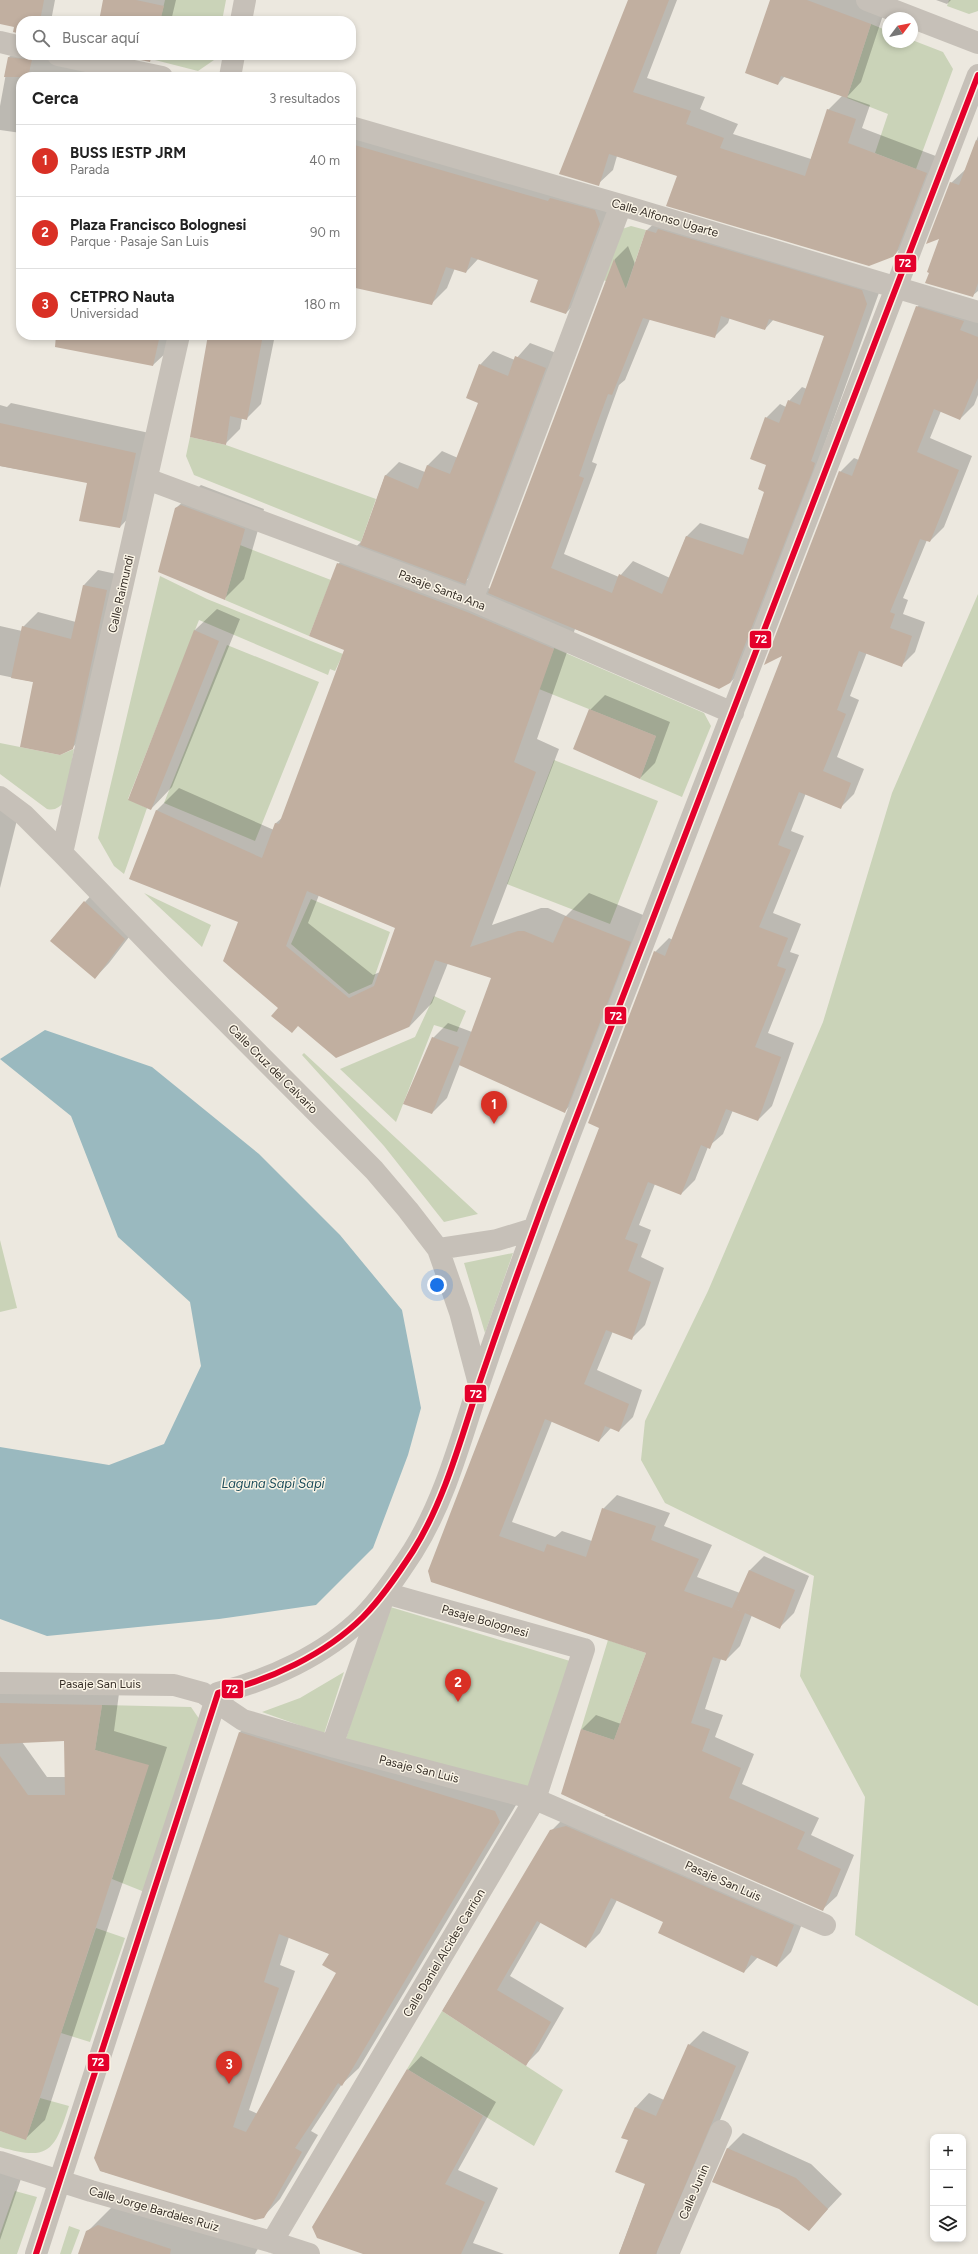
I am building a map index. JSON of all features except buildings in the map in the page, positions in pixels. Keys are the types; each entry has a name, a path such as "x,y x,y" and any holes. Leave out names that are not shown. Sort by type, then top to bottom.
{"street":[{"path":"242,16 245,0"},
{"path":"867,0 978,43"},
{"path":"0,42 16,46"},
{"path":"82,60 138,72"},
{"path":"231,72 233,60"},
{"path":"36,2254 61,2182 218,1693 257,1682 322,1648 362,1618 385,1592 415,1548 439,1497 459,1445 533,1229 978,75"},
{"name":"Calle Alfonso Ugarte","path":"356,129 897,286 978,312"},
{"path":"472,600 621,205"},
{"name":"Calle Raimundi","path":"62,853 178,340"},
{"name":"Pasaje Santa Ana","path":"146,479 472,600 733,713"},
{"name":"Calle Cruz del Calvario","path":"0,797 24,815 179,974 374,1170 438,1249 460,1312 479,1384"},
{"path":"438,1249 497,1240 533,1229"},
{"path":"332,1746 385,1592"},
{"name":"Pasaje Bolognesi","path":"385,1592 584,1649"},
{"name":"Calle Daniel Alcides Carrion","path":"272,2242 535,1799 584,1649"},
{"name":"Pasaje San Luis","path":"0,1683 174,1685 203,1693 216,1700 243,1720 332,1746 535,1799 825,1925"},
{"name":"Calle Junin","path":"668,2254 721,2131"},
{"name":"Calle Jorge Bardales Ruiz","path":"0,2162 61,2182 272,2242 309,2254"}],"green space":[{"path":"165,0 226,0 223,16 161,16"},
{"path":"949,0 978,0 978,11 969,14 947,6"},
{"path":"871,24 882,29 882,48 918,48 918,42 943,52 953,69 916,169 875,153 888,114 847,98"},
{"path":"155,60 214,60 198,71"},
{"path":"631,226 646,230 626,288 603,280 622,229"},
{"path":"190,437 226,445 376,499 361,542 194,475 186,456"},
{"path":"240,545 331,580 309,636 225,600"},
{"path":"160,576 207,599 343,654 335,671 330,669 328,675 199,620 128,799 147,808 124,874 114,866 98,838"},
{"path":"978,594 978,2006 855,1935 865,1797 800,1676 814,1576 665,1503 641,1460 645,1421 708,1291 823,1022 892,793"},
{"path":"227,645 319,682 255,841 164,803"},
{"path":"554,648 704,713 711,726 682,797 640,779 656,736 539,689"},
{"path":"0,743 60,755 74,749 65,801 55,809 47,809 0,774"},
{"path":"554,760 658,801 610,924 507,884"},
{"path":"144,893 211,925 202,947"},
{"path":"311,899 390,932 372,984 349,994 291,944"},
{"path":"434,996 466,1011 457,1032 434,1025 396,1122 340,1069 415,1037"},
{"path":"304,1053 478,1214 444,1222 384,1146 302,1055"},
{"path":"0,1240 17,1308 0,1312"},
{"path":"513,1253 485,1333 464,1263"},
{"path":"387,1606 570,1661 534,1789 345,1742"},
{"path":"608,1640 646,1653 614,1740 581,1729"},
{"path":"344,1672 324,1734 262,1712 300,1698"},
{"path":"102,1705 191,1707 202,1723 147,1893 112,1879 148,1766 95,1750"},
{"path":"96,1928 125,1938 90,2042 61,2033"},
{"path":"442,2011 563,2090 534,2146 407,2069"},
{"path":"40,2098 69,2106 59,2134 53,2143 47,2149 29,2153 0,2147 0,2131 26,2139"},
{"path":"15,2191 37,2197 17,2254 0,2254 0,2234"},
{"path":"69,2226 80,2230 71,2254 60,2254"}],"water":[{"name":"Laguna Sapi Sapi","path":"45,1030 152,1067 259,1154 340,1235 402,1310 421,1408 408,1455 373,1548 316,1605 219,1619 47,1636 0,1619 0,1447 109,1465 164,1444 201,1366 190,1302 118,1237 71,1116 0,1059"}],"transit line":[{"name":"72","path":"36,2254 218,1693 257,1681 295,1664 314,1654 348,1631 370,1610 390,1586 413,1551 434,1511 459,1446 501,1320 556,1169 978,75"}],"place":[{"name":"BUSS IESTP JRM","path":"494,1124"},
{"name":"Plaza Francisco Bolognesi","path":"458,1702"},
{"name":"CETPRO Nauta","path":"229,2084"}]}
